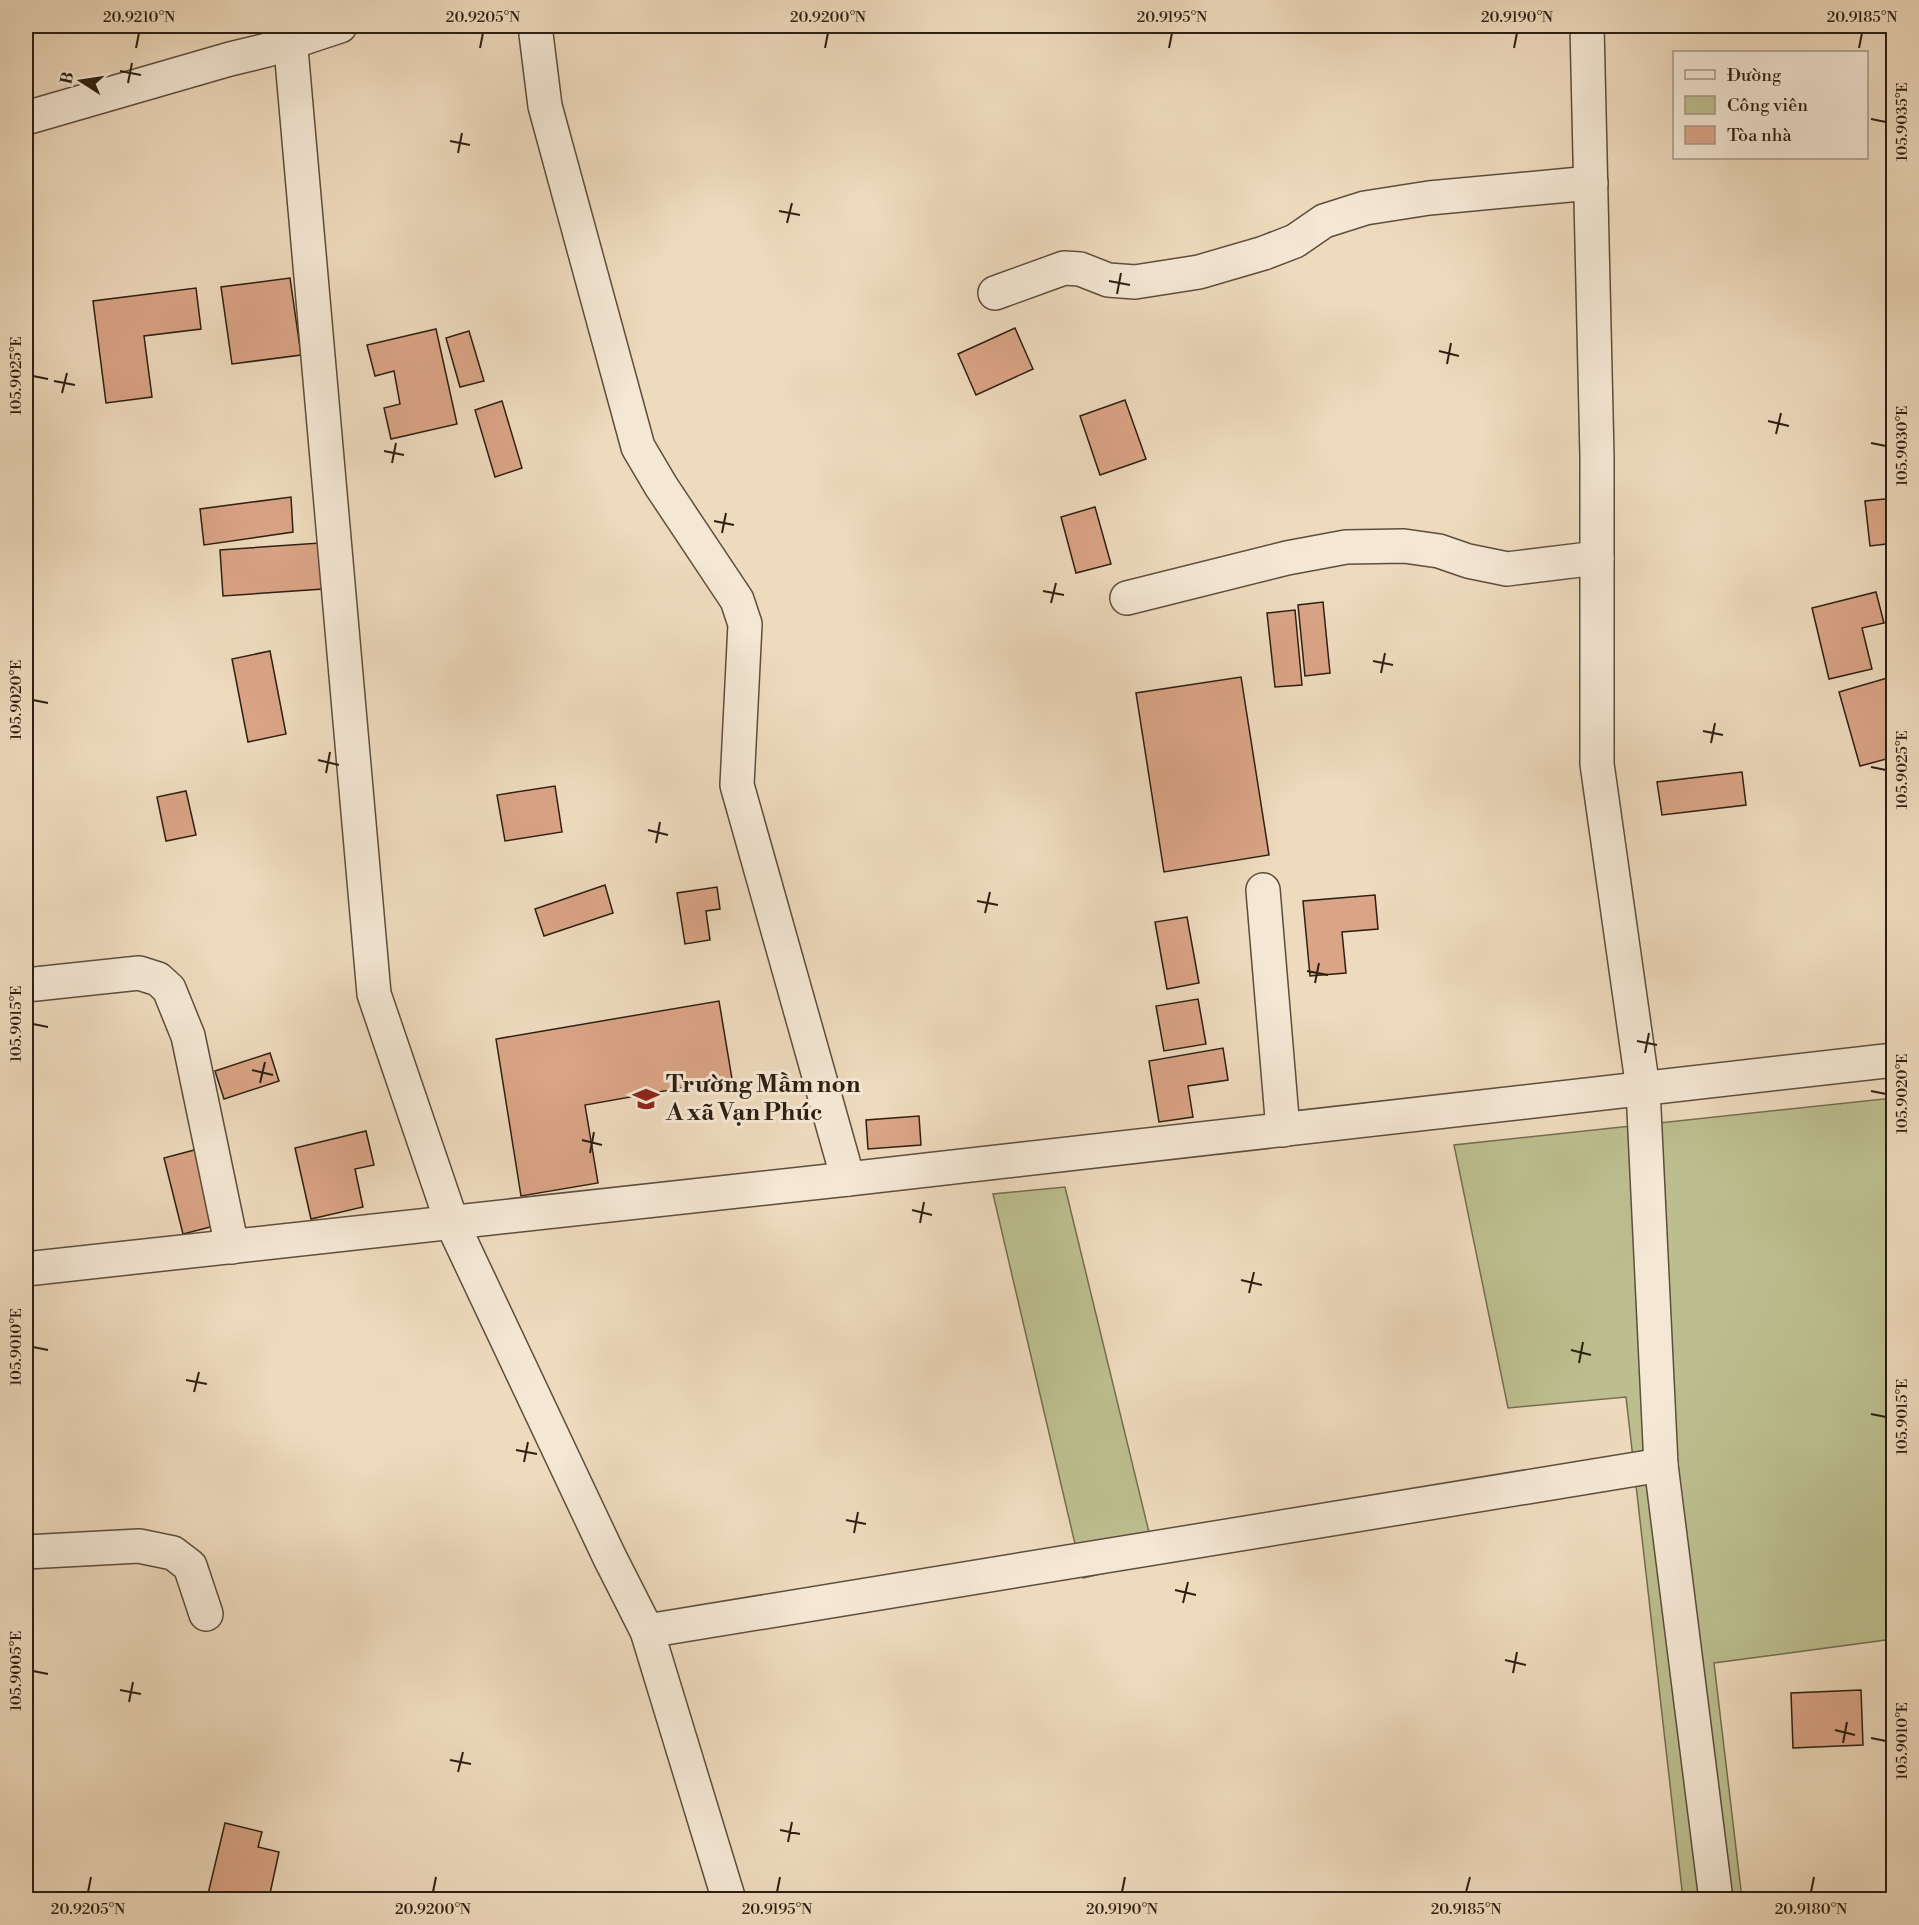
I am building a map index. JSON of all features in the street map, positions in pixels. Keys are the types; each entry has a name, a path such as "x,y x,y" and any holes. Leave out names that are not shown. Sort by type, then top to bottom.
{"street":[{"path":"26,118 289,34 340,26"},
{"path":"535,26 545,106 638,447 661,486 737,600 745,624 737,785 848,1179"},
{"path":"1587,26 1597,457 1598,764 1643,1089 1661,1465 1716,1899"},
{"path":"289,34 374,994 452,1223 609,1556 647,1631 729,1899"},
{"path":"994,293 1064,268 1080,268 1108,280 1135,282 1199,272 1264,253 1295,241 1324,221 1365,208 1429,198 1591,183"},
{"path":"1127,598 1287,558 1346,547 1404,546 1439,551 1468,561 1507,569 1597,558"},
{"path":"1263,890 1282,1130"},
{"path":"26,985 139,973 158,979 169,989 188,1036 232,1247"},
{"path":"26,1269 848,1179 1893,1060"},
{"path":"647,1631 1661,1465"},
{"path":"26,1552 139,1546 173,1553 190,1566 206,1614"}],"green space":[{"path":"1893,1098 1893,1639 1714,1663 1742,1899 1683,1899 1626,1397 1508,1408 1454,1145"},
{"path":"1065,1187 1156,1561 1083,1578 993,1194"}],"building":[{"path":"290,278 301,355 232,364 221,287"},
{"path":"196,288 201,329 144,336 152,397 106,403 93,301"},
{"path":"1015,328 1033,369 976,395 958,354"},
{"path":"436,329 457,424 391,439 384,408 400,404 394,371 375,376 367,345"},
{"path":"469,331 484,381 460,387 446,338"},
{"path":"1125,400 1146,459 1100,475 1080,416"},
{"path":"502,401 522,468 495,477 475,410"},
{"path":"291,497 293,532 204,545 200,509"},
{"path":"1894,498 1894,543 1870,546 1865,501"},
{"path":"1095,507 1111,564 1076,573 1061,517"},
{"path":"320,543 323,589 223,596 220,550"},
{"path":"1876,592 1884,623 1862,628 1872,669 1829,679 1812,608"},
{"path":"1323,602 1330,673 1305,676 1298,605"},
{"path":"1295,610 1302,685 1275,687 1267,613"},
{"path":"270,651 286,734 248,742 232,659"},
{"path":"1894,676 1894,706 1886,708 1894,733 1894,757 1860,766 1839,692"},
{"path":"1241,677 1269,855 1164,872 1136,693"},
{"path":"1742,772 1746,805 1662,815 1657,782"},
{"path":"555,786 562,832 505,841 497,795"},
{"path":"186,791 196,835 166,841 157,797"},
{"path":"605,885 613,913 544,936 535,909"},
{"path":"717,887 720,909 706,911 710,940 685,944 677,893"},
{"path":"1375,895 1378,929 1342,932 1346,973 1310,976 1303,901"},
{"path":"1187,917 1199,983 1167,989 1155,922"},
{"path":"1198,999 1206,1044 1164,1051 1156,1006"},
{"path":"719,1001 732,1079 585,1105 598,1183 521,1196 496,1039"},
{"path":"1223,1048 1228,1080 1188,1086 1193,1117 1159,1122 1149,1061"},
{"path":"270,1053 279,1081 224,1099 215,1071"},
{"path":"919,1116 921,1145 868,1149 866,1120"},
{"path":"366,1131 374,1165 355,1169 363,1207 311,1219 295,1148"},
{"path":"198,1149 218,1225 183,1234 164,1158"},
{"path":"1861,1690 1863,1745 1793,1748 1791,1693"},
{"path":"225,1823 262,1832 258,1847 279,1852 269,1898 248,1893 246,1900 230,1900 208,1894"}],"place":[{"name":"Trường Mầm non A xã Vạn Phúc","path":"646,1099"}]}
